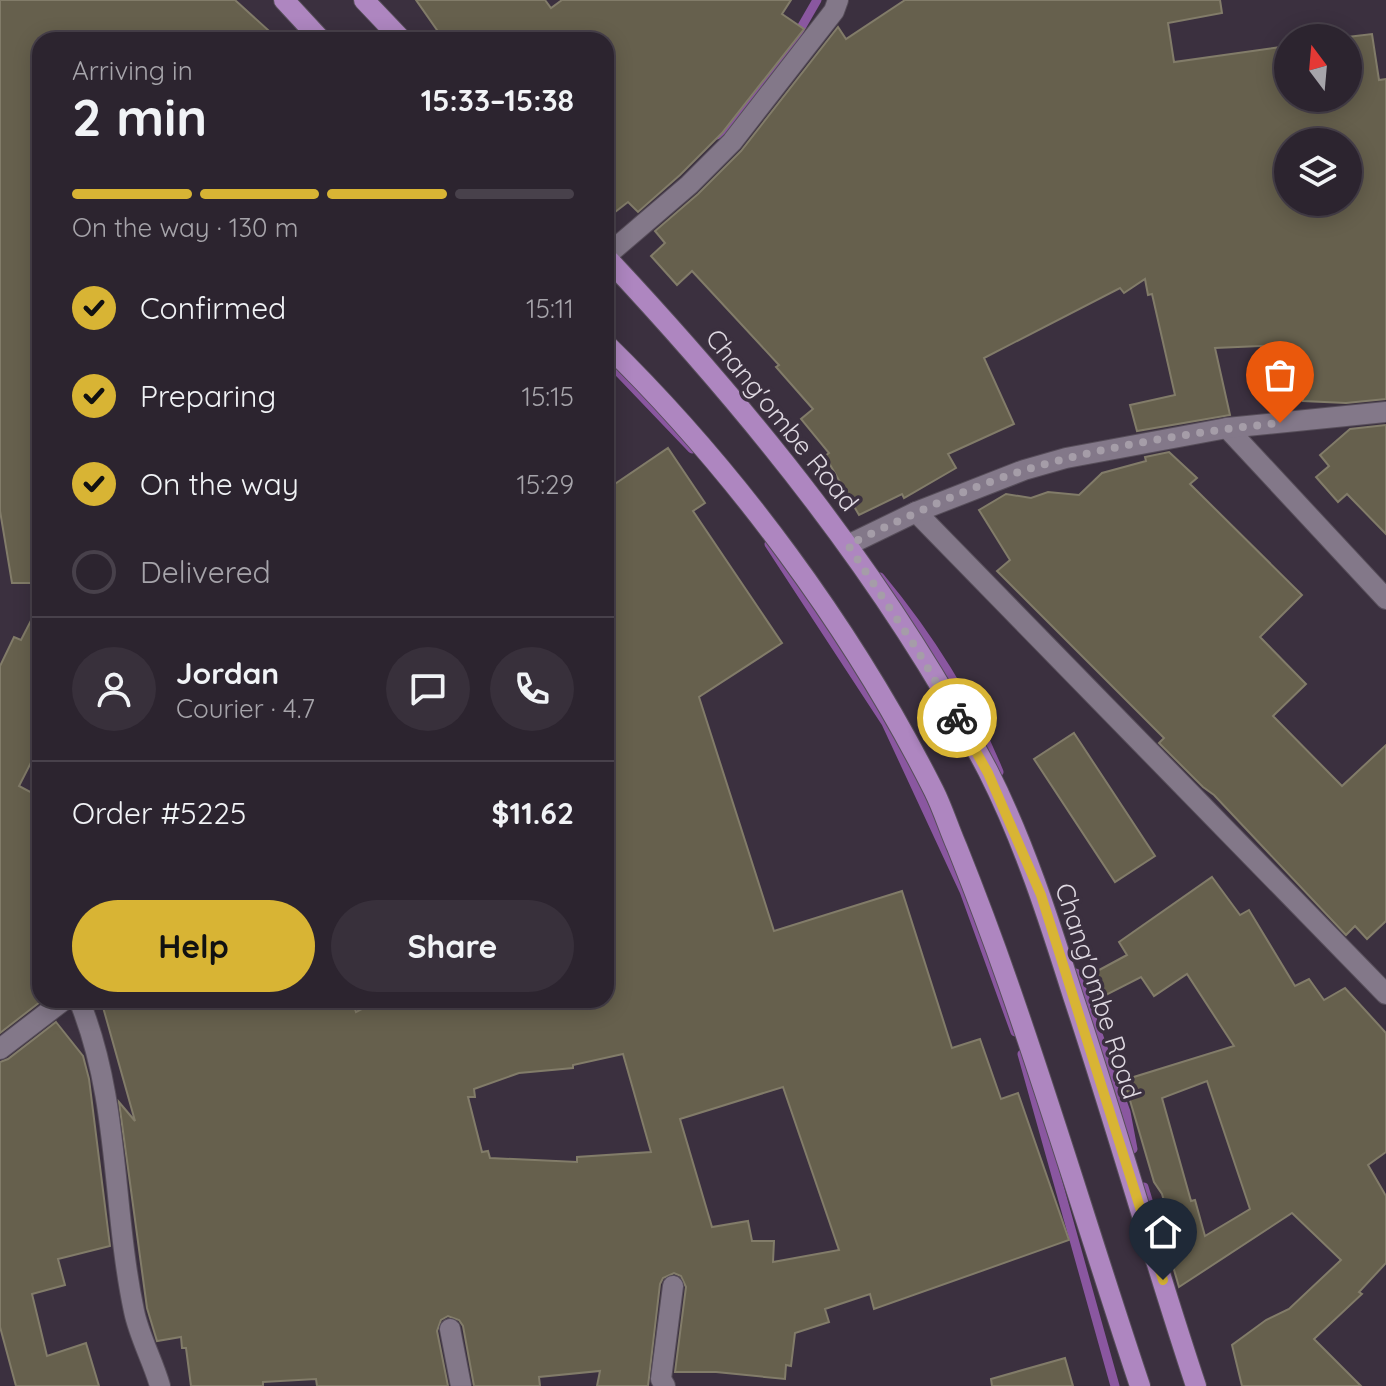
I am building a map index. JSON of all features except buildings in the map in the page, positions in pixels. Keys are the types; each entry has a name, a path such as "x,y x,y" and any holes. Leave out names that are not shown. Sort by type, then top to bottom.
{"main road":[{"path":"284,0 314,32"},
{"path":"364,0 394,32"},
{"name":"Chang'ombe Road","path":"614,265 694,350 848,545 916,648 988,773 1041,895 1196,1386"},
{"path":"614,352 715,459 807,582 869,676 935,792 986,921 1047,1094 1140,1386"}],"street":[{"path":"614,249 689,185 732,142 834,11 838,0"},
{"path":"848,545 916,512 1024,470 1066,458 1227,428 1386,412"},
{"path":"1227,428 1386,599"},
{"path":"916,512 1386,994"},
{"path":"0,1049 54,1008"},
{"path":"82,1008 101,1067 134,1313 160,1386"},
{"path":"665,1386 661,1379 673,1286"},
{"path":"450,1329 461,1386"}],"waterway":[{"path":"717,135 737,117 779,66 817,0"},
{"path":"614,367 692,449"},
{"path":"769,544 886,723 964,891 1015,1032"},
{"path":"880,577 947,670 999,772"},
{"path":"1076,973 1126,1112 1133,1149"},
{"path":"1022,1054 1115,1386"},
{"path":"1144,1187 1158,1233"}],"way so far":[{"path":"957,718 916,648 848,545 916,512 1024,470 1066,458 1227,428 1280,423"}],"route":[{"path":"957,718 988,773 1041,895 1163,1280"}]}
